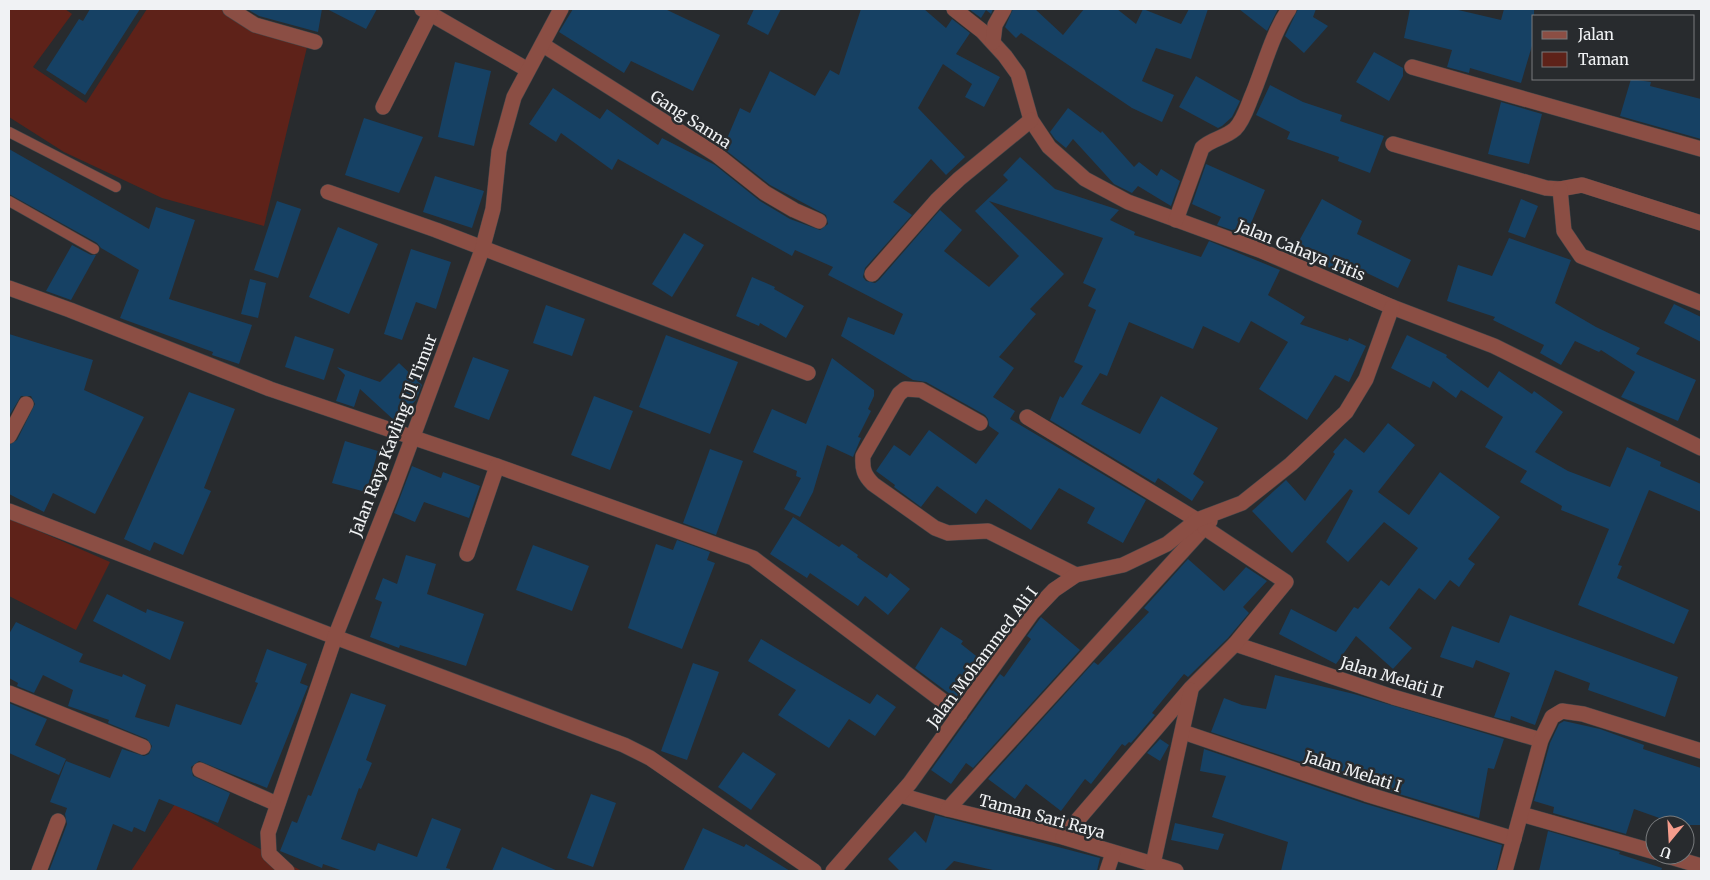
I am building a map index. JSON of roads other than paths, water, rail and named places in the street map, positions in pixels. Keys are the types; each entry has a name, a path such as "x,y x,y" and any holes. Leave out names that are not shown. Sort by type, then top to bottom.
{"street":[{"path":"230,9 255,25 315,42"},
{"name":"Jalan Raya Kavling Ul Timur","path":"287,871 269,854 268,833 277,804 335,638 482,250 493,209 499,151 514,97 544,45 561,9"},
{"name":"Jalan Cahaya Titis","path":"954,9 993,42 1018,74 1031,120 1048,147 1086,179 1128,202 1262,251 1392,307 1494,346 1701,448"},
{"path":"993,42 995,25 1004,9"},
{"path":"1176,220 1202,148 1208,142 1227,135 1240,122 1264,67 1278,25 1289,9"},
{"path":"383,107 426,11 528,70"},
{"name":"Gang Sanna","path":"544,45 717,155 740,176 765,193 794,210 819,221"},
{"path":"1412,67 1701,149"},
{"path":"872,274 953,184 1031,120"},
{"path":"1393,144 1546,188 1560,189 1582,185 1701,224"},
{"path":"1560,189 1564,231 1581,256 1701,303"},
{"path":"328,192 436,230 482,250 808,373"},
{"path":"9,288 270,389 497,466 753,558 960,714"},
{"name":"Jalan Mohammed Ali I","path":"833,871 900,795 1032,613 1054,590 1076,575 1123,564 1167,544 1217,512 1242,503 1291,464 1346,412 1366,379 1392,307"},
{"path":"980,423 921,390 905,389 899,394 863,456 862,466 865,476 873,484 935,528 948,533 988,530 1076,575"},
{"path":"9,436 26,404"},
{"path":"1027,417 1201,524 1286,582 1235,644 1191,688 1063,837"},
{"path":"467,554 497,466"},
{"path":"9,510 335,638 624,745 650,758 814,871"},
{"path":"948,809 1201,524"},
{"name":"Jalan Melati II","path":"1235,644 1393,697 1541,740"},
{"path":"1153,864 1191,688"},
{"path":"9,693 143,747"},
{"path":"1505,871 1541,740 1552,717 1562,711 1583,714 1701,751"},
{"name":"Jalan Melati I","path":"1183,732 1366,794 1514,839"},
{"path":"200,770 277,804"},
{"name":"Taman Sari Raya","path":"900,795 948,809 1063,837 1176,871"},
{"path":"1521,814 1645,849"},
{"path":"39,871 58,821"},
{"path":"1107,871 1113,853"}],"lane":[{"path":"9,132 116,187"},
{"path":"9,201 94,249"}]}
